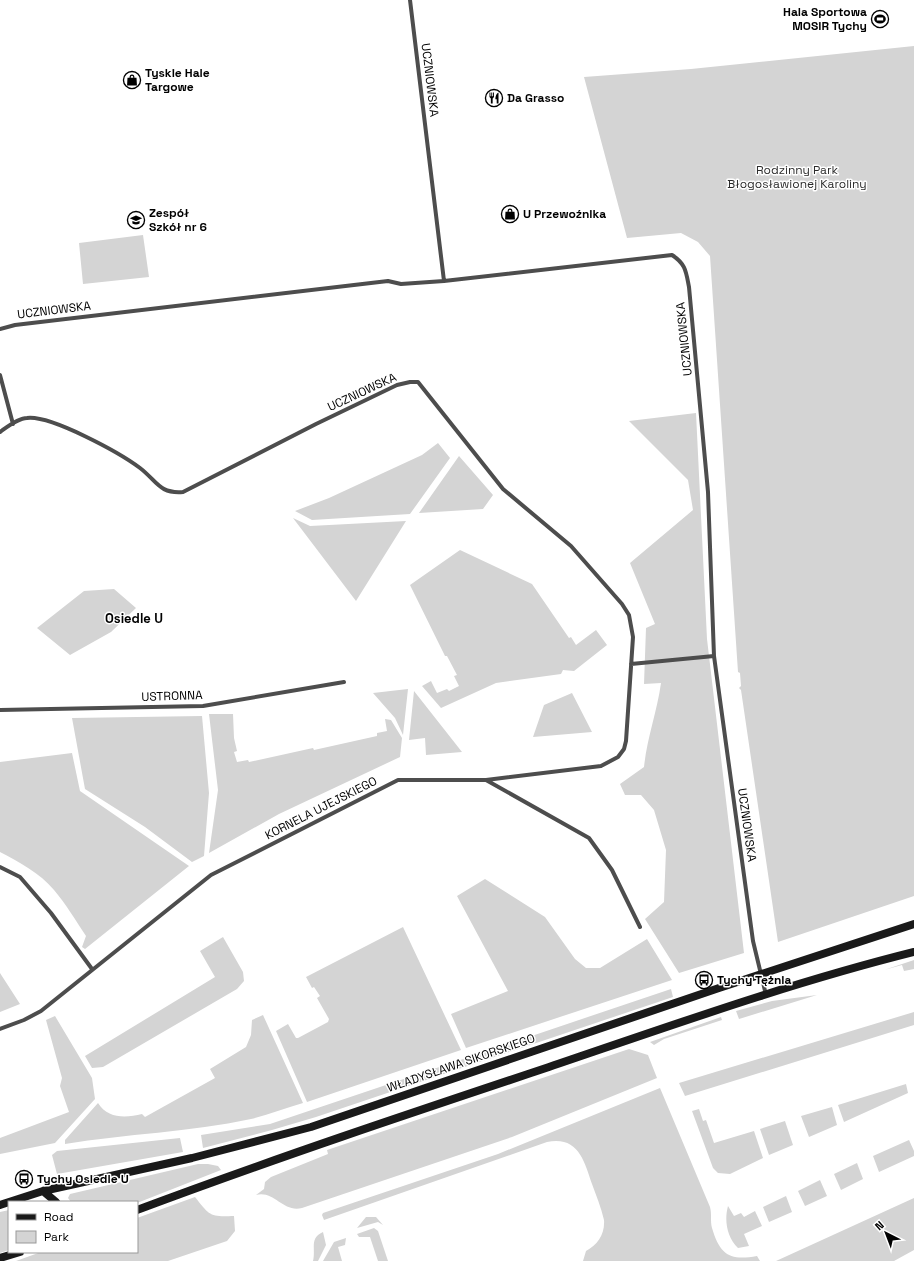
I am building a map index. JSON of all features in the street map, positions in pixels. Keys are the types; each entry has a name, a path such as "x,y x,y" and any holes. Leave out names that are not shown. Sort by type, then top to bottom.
{"street":[{"name":"UCZNIOWSKA","path":"410,0 444,281"},
{"name":"UCZNIOWSKA","path":"0,329 15,324 388,281 401,284 444,281 672,255 681,261 686,270 689,287 707,484 714,656 753,941 766,995"},
{"path":"0,375 13,424"},
{"name":"UCZNIOWSKA","path":"0,432 26,418 37,418 71,429 141,469 162,490 172,493 183,492 316,424 398,385 418,382 503,489 571,546 622,604 629,615 633,637 626,741 624,749 618,757 601,766 486,780"},
{"path":"631,664 714,656"},
{"name":"USTRONNA","path":"0,710 203,706 344,682"},
{"name":"KORNELA UJEJSKIEGO","path":"0,1029 24,1020 41,1011 211,875 398,780 486,780 589,838 612,870 640,927"},
{"path":"0,867 20,877 51,913 92,969"},
{"name":"WŁADYSŁAWA SIKORSKIEGO","path":"12,1201 43,1192 192,1158 305,1129 914,924"},
{"path":"138,1210 321,1144 766,995 860,966 914,952"},
{"path":"43,1192 55,1201"},
{"path":"0,1258 17,1253"}],"green space":[{"name":"Rodzinny Park Błogosławionej Karoliny","path":"914,46 914,896 778,942 741,690 739,688 741,686 740,673 738,672 710,256 698,242 681,233 627,238 584,77 691,69"},
{"path":"143,235 149,277 83,284 79,243"},
{"path":"696,413 707,639 744,953 679,973 645,919 664,902 666,850 654,810 641,795 625,795 620,784 644,767 647,746 661,683 644,684 646,628 655,624 630,563 693,510 688,480 629,421"},
{"path":"438,443 450,458 410,514 312,520 295,511 329,498 422,455"},
{"path":"459,456 493,495 483,509 419,513"},
{"path":"293,518 310,526 406,521 356,601"},
{"path":"460,550 532,584 569,638 571,637 576,645 596,630 607,645 574,671 563,670 561,674 496,683 441,708 422,686 431,681 437,693 447,689 449,691 459,686 454,676 457,675 447,656 445,656 410,585"},
{"path":"114,589 136,608 111,632 70,655 37,628 84,591"},
{"path":"408,689 403,735 395,718 373,693"},
{"path":"414,691 462,752 426,755 425,738 409,740"},
{"path":"572,693 592,732 533,737 544,705"},
{"path":"209,714 233,714 234,738 237,751 234,752 237,762 248,760 249,762 313,748 314,750 377,736 377,733 387,731 385,719 391,720 402,738 400,757 279,814 209,853 218,790"},
{"path":"202,716 209,793 204,856 192,862 145,827 85,789 72,718"},
{"path":"72,753 80,791 189,866 85,949 82,947 86,936 54,890 36,873 0,852 0,762"},
{"path":"485,879 545,917 575,959 586,968 600,968 647,939 672,980 466,1048 451,1014 508,991 457,896"},
{"path":"403,927 461,1050 307,1102 276,1031 288,1024 296,1038 298,1038 328,1022 329,1019 317,998 320,996 314,987 312,988 306,977"},
{"path":"223,937 243,972 244,981 237,989 103,1067 92,1068 85,1056 215,977 200,951"},
{"path":"914,960 914,969 904,971 902,965 884,970"},
{"path":"0,973 20,1004 0,1012"},
{"path":"671,989 673,997 316,1117 203,1148 201,1135 270,1124"},
{"path":"817,995 739,1019 736,1011 772,1001"},
{"path":"914,1012 914,1025 685,1096 679,1083"},
{"path":"263,1015 303,1103 251,1119 228,1123 65,1144 65,1140 98,1103 112,1115 130,1116 142,1114 145,1117 215,1078 210,1069 246,1047 251,1035 252,1020"},
{"path":"55,1016 92,1078 95,1099 55,1143 0,1154 0,1138 69,1112 60,1086 62,1078 46,1020"},
{"path":"721,1017 722,1020 664,1039 654,1045 650,1042"},
{"path":"629,1049 648,1055 657,1078 512,1137 302,1208 295,1209 268,1196 262,1194 256,1195 264,1189 265,1182 271,1177 328,1154 327,1150"},
{"path":"906,1084 908,1093 844,1122 838,1105"},
{"path":"660,1088 710,1207 712,1228 719,1244 727,1254 740,1258 757,1256 760,1261 583,1261 586,1251 594,1246 600,1238 604,1220 586,1166 578,1152 573,1146 558,1141 547,1142 324,1220 322,1215 323,1213 498,1154"},
{"path":"832,1107 837,1125 809,1137 801,1116"},
{"path":"699,1109 703,1121 706,1120 714,1143 754,1131 763,1158 730,1174 718,1173 713,1168 692,1111"},
{"path":"785,1121 793,1145 769,1155 760,1129"},
{"path":"180,1138 183,1152 57,1174 52,1155 57,1151"},
{"path":"909,1140 914,1151 914,1156 879,1172 873,1156"},
{"path":"857,1163 863,1179 841,1190 834,1174"},
{"path":"198,1164 218,1166 221,1170 138,1203 138,1201 70,1201 68,1198 70,1194"},
{"path":"820,1180 827,1196 805,1206 798,1191"},
{"path":"786,1196 792,1212 769,1222 763,1207"},
{"path":"195,1197 211,1214 220,1216 234,1216 235,1231 227,1241 168,1261 16,1261 38,1253 138,1253 138,1218"},
{"path":"914,1198 914,1250 894,1261 776,1261"},
{"path":"728,1206 734,1216 741,1213 744,1217 755,1211 762,1226 744,1234 749,1246 738,1248 731,1239 727,1228 726,1217"},
{"path":"8,1210 8,1250 0,1253 0,1212"},
{"path":"366,1217 376,1217 383,1225 378,1222 357,1228"},
{"path":"374,1228 378,1231 388,1261 378,1261 370,1237 359,1237 357,1234"},
{"path":"323,1232 326,1245 318,1261 313,1261 314,1241 319,1234"},
{"path":"346,1238 345,1245 338,1247 342,1261 323,1261 334,1242"}],"place":[{"name":"Hala Sportowa MOSiR Tychy","path":"880,19"},
{"name":"Tyskie Hale Targowe","path":"132,80"},
{"name":"Da Grasso","path":"494,98"},
{"name":"U Przewoźnika","path":"510,214"},
{"name":"Zespół Szkół nr 6","path":"136,220"},
{"name":"Tychy Tężnia","path":"704,980"},
{"name":"Tychy Osiedle U","path":"24,1179"}],"district":[{"name":"Osiedle U","path":"134,618"}]}
